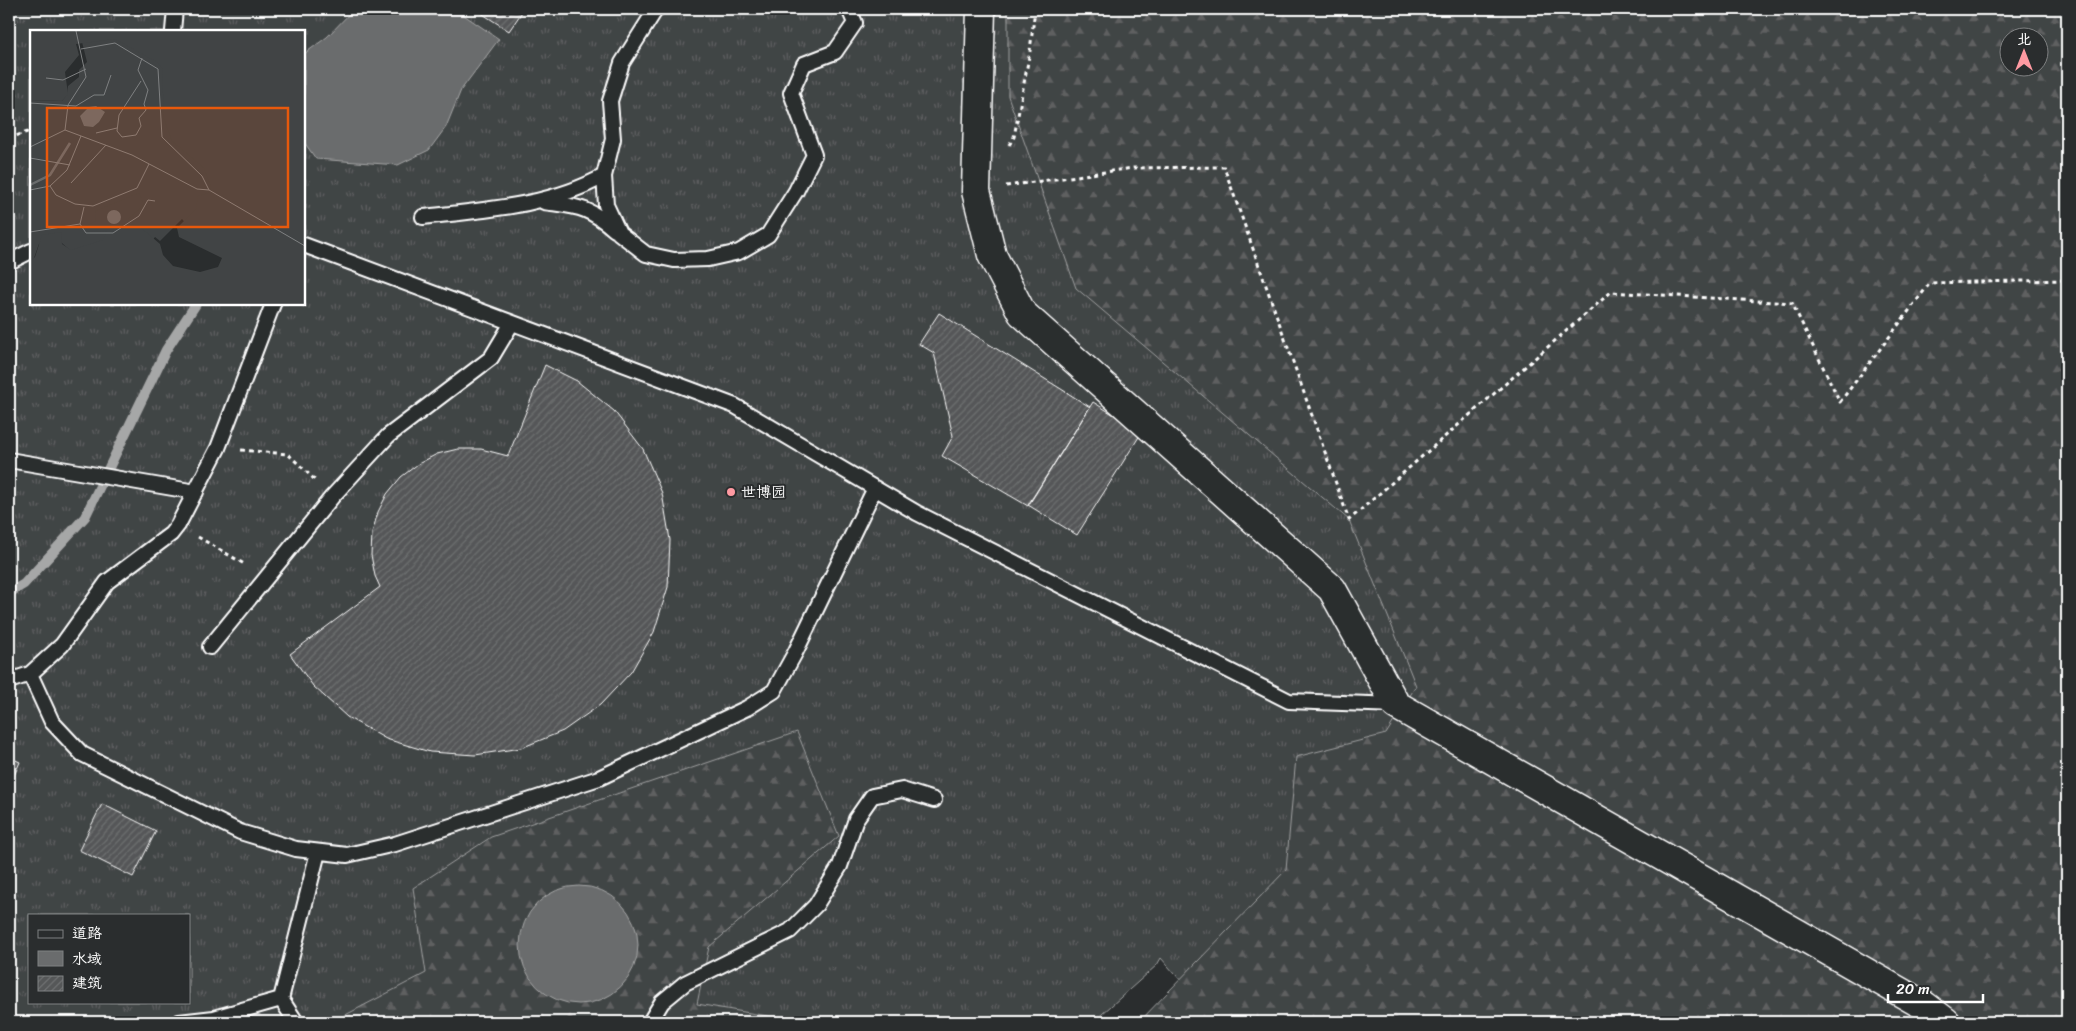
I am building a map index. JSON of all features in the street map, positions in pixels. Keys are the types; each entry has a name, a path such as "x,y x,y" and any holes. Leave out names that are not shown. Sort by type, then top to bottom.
{"street":[{"path":"981,9 976,191 992,255 1022,313 1332,589 1396,705 1916,1001 1946,1022"}],"lane":[{"path":"173,30 176,9"},
{"path":"618,233 606,205 604,176 613,139 610,101 622,63 656,9"},
{"path":"538,201 581,208 597,214 646,254 674,260 708,259 739,252 768,235 796,191 814,155 791,93 804,64 835,52 855,22 849,9"},
{"path":"423,217 481,211 538,201 581,189 604,176"},
{"path":"305,245 736,406 917,513 1289,701 1396,705"},
{"path":"9,262 30,252"},
{"path":"9,681 30,674 62,645 107,582 171,534 178,525 218,448 273,305"},
{"path":"210,647 332,497 388,436 491,358 512,323"},
{"path":"9,460 177,487 196,492"},
{"path":"30,674 52,722 82,754 240,832 296,849 347,855 395,844 598,778 747,708 774,691 795,653 875,488"},
{"path":"650,1022 662,1002 685,983 790,931 816,906 840,866 856,819 872,796 902,790 934,800"},
{"path":"296,1022 281,999 318,852"},
{"path":"179,1022 214,1018 281,999"}],"path":[{"path":"1003,152 1014,137 1030,51 1035,9"},
{"path":"9,138 30,131"},
{"path":"976,191 1133,168 1224,167 1349,520 1611,292 1792,303 1840,402 1930,283 2067,280"},
{"path":"218,448 288,454 332,497"},
{"path":"178,525 266,577"}],"green space":[{"name":"世博园","path":"9,9 1312,9 1530,659 1217,1022 1161,958 1157,965 1093,1022 9,1022"},
{"path":"1008,9 2067,9 2067,1022 1139,1022 1286,870 1296,757 1386,734 1416,686 1349,520 1076,288 1008,96"},
{"path":"797,732 839,836 709,947 697,1004 794,1022 332,1022 426,973 413,888 491,837"}],"water":[{"path":"354,9 455,9 499,39 461,90 446,127 429,150 398,165 316,159 305,143 305,53 327,37"},
{"path":"579,886 602,890 621,903 634,922 638,945 634,968 621,987 602,1000 579,1004 556,1000 537,987 524,968 520,945 524,922 537,903 556,890"}],"building":[{"path":"475,9 524,9 509,31"},
{"path":"939,313 1090,407 1028,506 942,456 953,436 934,353 919,344"},
{"path":"545,365 577,381 614,411 643,449 662,493 670,540 668,587 654,632 631,672 600,705 563,731 521,748 475,755 430,752 386,739 347,717 313,686 290,654 380,587 375,576 371,555 372,533 378,512 387,494 401,477 418,464 437,454 458,449 481,449 508,456"},
{"path":"1093,402 1142,432 1077,535 1028,505"},
{"path":"9,757 20,762 9,787"},
{"path":"102,804 156,831 133,877 79,850"}],"waterway":[{"path":"9,593 24,584 85,517 166,350 195,305"}],"place":[{"name":"世博园","path":"731,492"}]}
